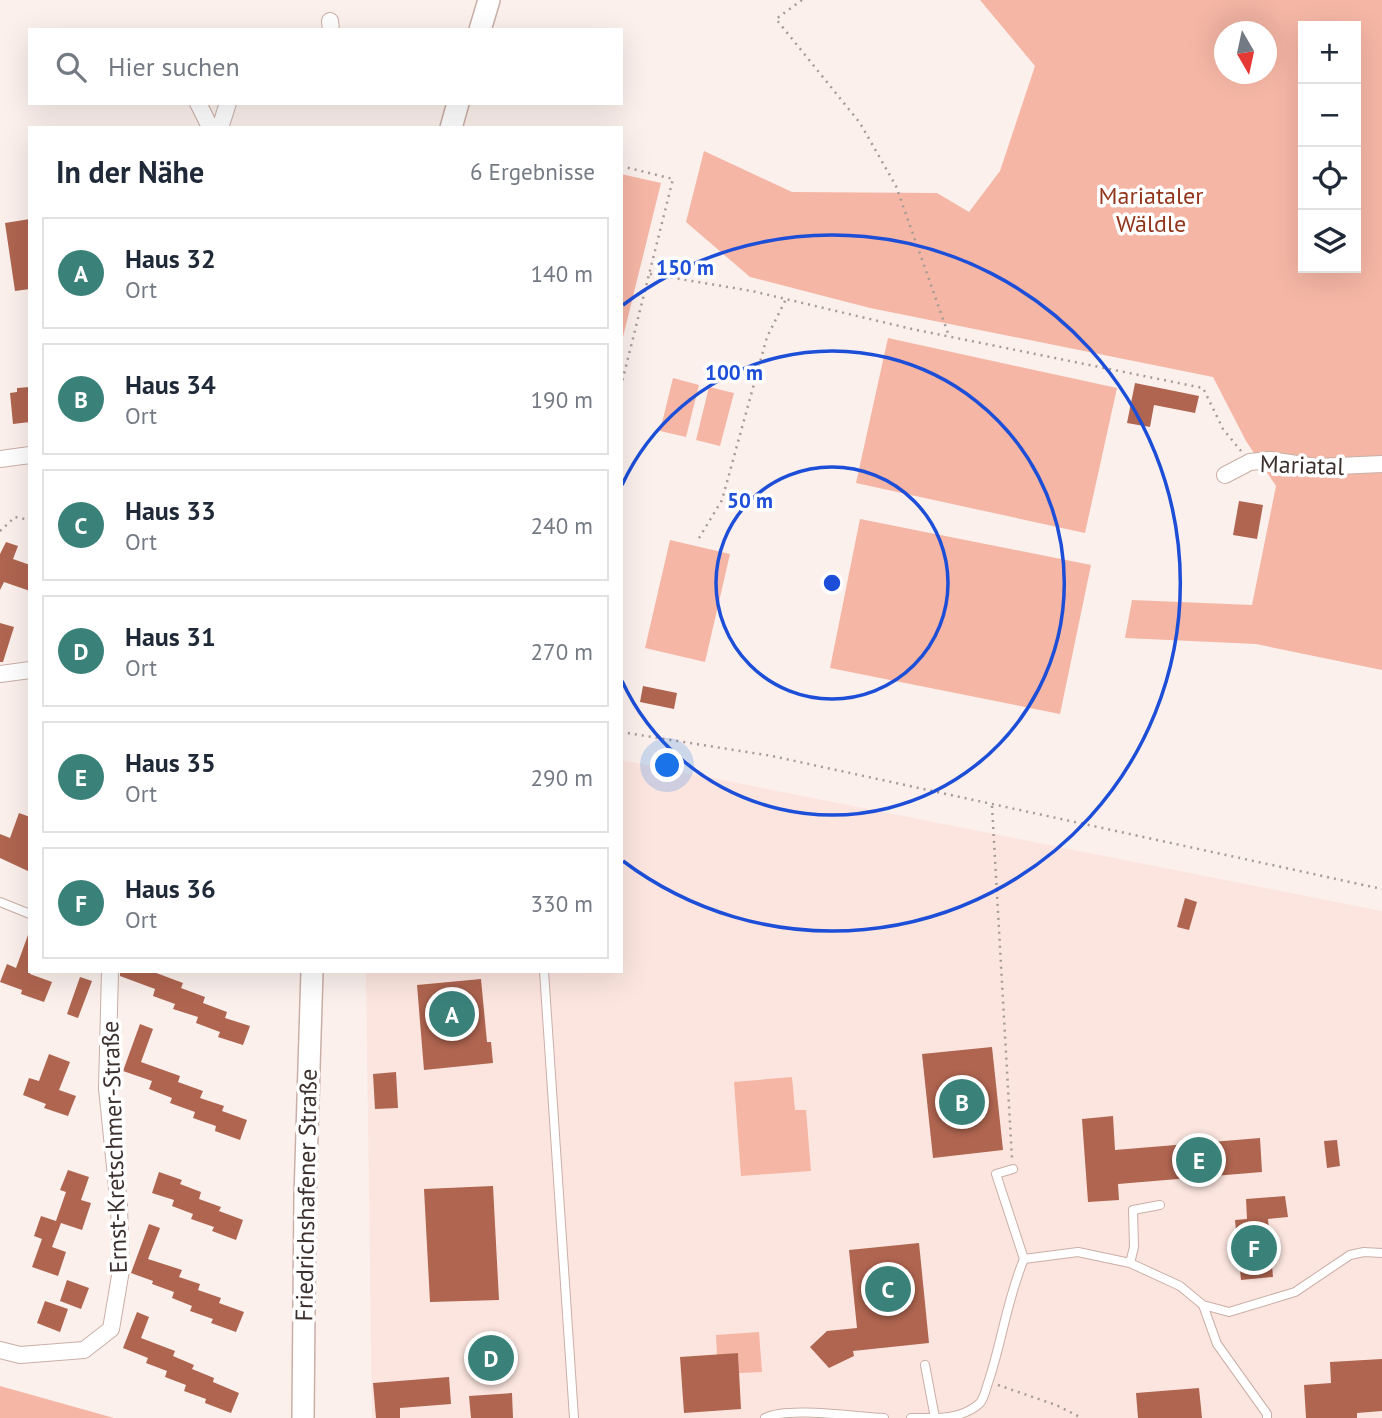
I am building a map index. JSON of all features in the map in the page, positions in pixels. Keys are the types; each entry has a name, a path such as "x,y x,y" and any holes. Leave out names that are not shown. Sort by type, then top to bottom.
{"main road":[{"path":"481,28 489,0"},
{"path":"452,126 457,105"},
{"name":"Friedrichshafener Straße","path":"303,1418 305,1197 312,973"}],"street":[{"path":"198,105 212,126"},
{"path":"221,126 227,105"},
{"path":"0,459 28,455"},
{"name":"Mariatal","path":"1225,475 1250,462 1270,460 1316,467 1382,464"},
{"path":"0,674 28,670"},
{"name":"Ernst-Kretschmer-Straße","path":"0,1350 20,1354 84,1350 111,1329 121,1270 119,1206 107,1088 110,973"}],"lane":[{"path":"0,902 28,913"},
{"path":"544,973 574,1418"},
{"path":"911,1418 947,1418 965,1412 981,1402 995,1362 1014,1281 1024,1259 996,1174 1013,1169"},
{"path":"1130,1263 1135,1247 1133,1210 1160,1205"},
{"path":"1024,1259 1078,1252 1130,1263 1180,1286 1203,1305 1229,1312 1295,1292 1350,1255 1364,1252 1382,1253"},
{"path":"1203,1305 1217,1344 1267,1414 1267,1418"},
{"path":"925,1365 935,1418"},
{"path":"765,1418 769,1415 799,1413 884,1418"}],"path":[{"path":"802,0 776,19 860,123 896,186 949,337"},
{"path":"623,166 673,179 623,379"},
{"path":"650,274 752,291 949,337 1203,388 1223,429 1250,462"},
{"path":"699,538 722,500 767,337 786,299"},
{"path":"0,531 15,517 28,520"},
{"path":"623,732 772,756 1382,889"},
{"path":"992,806 1013,1169"},
{"path":"988,1382 1056,1405 1082,1418"}],"shaded area":[{"path":"623,760 1382,911 1382,1418 372,1418 366,973 623,973"}],"green space":[{"name":"Mariataler Wäldle","path":"980,0 1382,0 1382,670 1256,644 1125,638 1132,600 1252,605 1276,486 1246,441 1213,377 870,308 750,277 686,222 704,151 792,192 937,193 969,212 1000,171 1035,66"},
{"path":"623,174 661,183 623,337"},
{"path":"888,338 1117,388 1085,533 856,483"},
{"path":"673,378 699,385 686,437 660,431"},
{"path":"709,387 734,393 720,446 696,440"},
{"path":"860,519 1091,565 1060,714 830,668"},
{"path":"670,540 730,554 705,662 645,648"},
{"path":"792,1077 795,1110 806,1110 811,1171 741,1176 734,1082"},
{"path":"759,1332 762,1372 739,1373 738,1353 717,1355 716,1335"},
{"path":"0,1386 114,1418 0,1418"}],"building":[{"path":"28,219 28,289 15,291 5,223"},
{"path":"1135,383 1199,396 1195,413 1154,405 1150,427 1127,423"},
{"path":"28,387 28,422 13,424 10,393 17,392 17,388"},
{"path":"1239,501 1263,505 1257,539 1233,535"},
{"path":"6,542 18,546 13,559 28,564 28,590 4,582 0,590 0,554"},
{"path":"0,623 14,627 3,662 0,662"},
{"path":"643,686 677,693 674,709 640,702"},
{"path":"19,813 28,816 28,871 0,858 0,834 10,838"},
{"path":"1185,898 1197,902 1189,930 1177,927"},
{"path":"28,935 28,973 52,982 44,1002 21,994 22,990 0,982 7,964 16,968"},
{"path":"120,973 156,973 183,983 181,988 205,997 203,1003 227,1012 225,1018 250,1026 243,1045 218,1037 220,1032 196,1023 198,1017 173,1009 175,1004 153,996 155,989 120,976"},
{"path":"80,977 92,981 78,1018 67,1014"},
{"path":"481,979 487,1042 491,1042 493,1063 424,1070 417,985"},
{"path":"140,1024 153,1029 141,1062 180,1076 178,1082 203,1091 200,1098 224,1106 222,1111 247,1120 240,1140 215,1131 216,1126 193,1118 195,1112 170,1103 172,1098 149,1089 152,1081 123,1071"},
{"path":"992,1047 1003,1150 933,1158 922,1054"},
{"path":"49,1054 70,1062 59,1090 76,1096 68,1116 44,1108 46,1104 23,1095 29,1078 39,1081"},
{"path":"396,1072 398,1108 375,1109 373,1074"},
{"path":"1113,1116 1115,1150 1260,1138 1262,1172 1118,1184 1119,1200 1088,1202 1082,1119"},
{"path":"1337,1140 1340,1166 1327,1168 1324,1141"},
{"path":"68,1170 89,1177 81,1200 91,1203 82,1230 61,1223 52,1247 66,1252 58,1276 32,1267 42,1239 34,1236 41,1216 56,1221 66,1192 60,1190"},
{"path":"159,1172 182,1180 180,1184 201,1192 199,1199 221,1207 219,1211 243,1220 236,1240 212,1231 214,1227 191,1219 193,1214 172,1206 174,1200 152,1193"},
{"path":"493,1186 499,1300 430,1302 424,1189"},
{"path":"1285,1196 1288,1217 1268,1219 1273,1277 1241,1280 1235,1220 1247,1219 1246,1199"},
{"path":"149,1224 160,1228 148,1259 182,1270 179,1277 200,1284 198,1290 221,1298 219,1303 244,1312 236,1332 211,1323 213,1319 190,1311 192,1306 172,1298 174,1292 131,1273"},
{"path":"919,1243 929,1343 853,1351 854,1356 829,1368 810,1347 827,1331 857,1328 849,1250"},
{"path":"67,1280 89,1288 81,1309 60,1301"},
{"path":"45,1301 68,1309 60,1332 37,1323"},
{"path":"137,1312 149,1317 141,1338 175,1351 173,1356 194,1365 192,1369 239,1393 231,1413 184,1391 186,1385 165,1377 167,1371 146,1363 148,1358 123,1348"},
{"path":"501,1346 503,1369 481,1370 480,1348"},
{"path":"738,1353 741,1409 684,1413 680,1357"},
{"path":"1382,1359 1382,1411 1357,1413 1357,1418 1306,1418 1304,1385 1331,1383 1330,1362"},
{"path":"449,1377 451,1404 400,1408 400,1418 376,1418 373,1383"},
{"path":"1199,1388 1202,1418 1138,1418 1136,1393"},
{"path":"512,1393 513,1418 471,1418 469,1396"}],"place":[{"name":"Haus 32","path":"452,1014"},
{"name":"Haus 34","path":"962,1102"},
{"name":"Haus 35","path":"1199,1160"},
{"name":"Haus 36","path":"1254,1248"},
{"name":"Haus 33","path":"888,1289"},
{"name":"Haus 31","path":"491,1358"}]}
